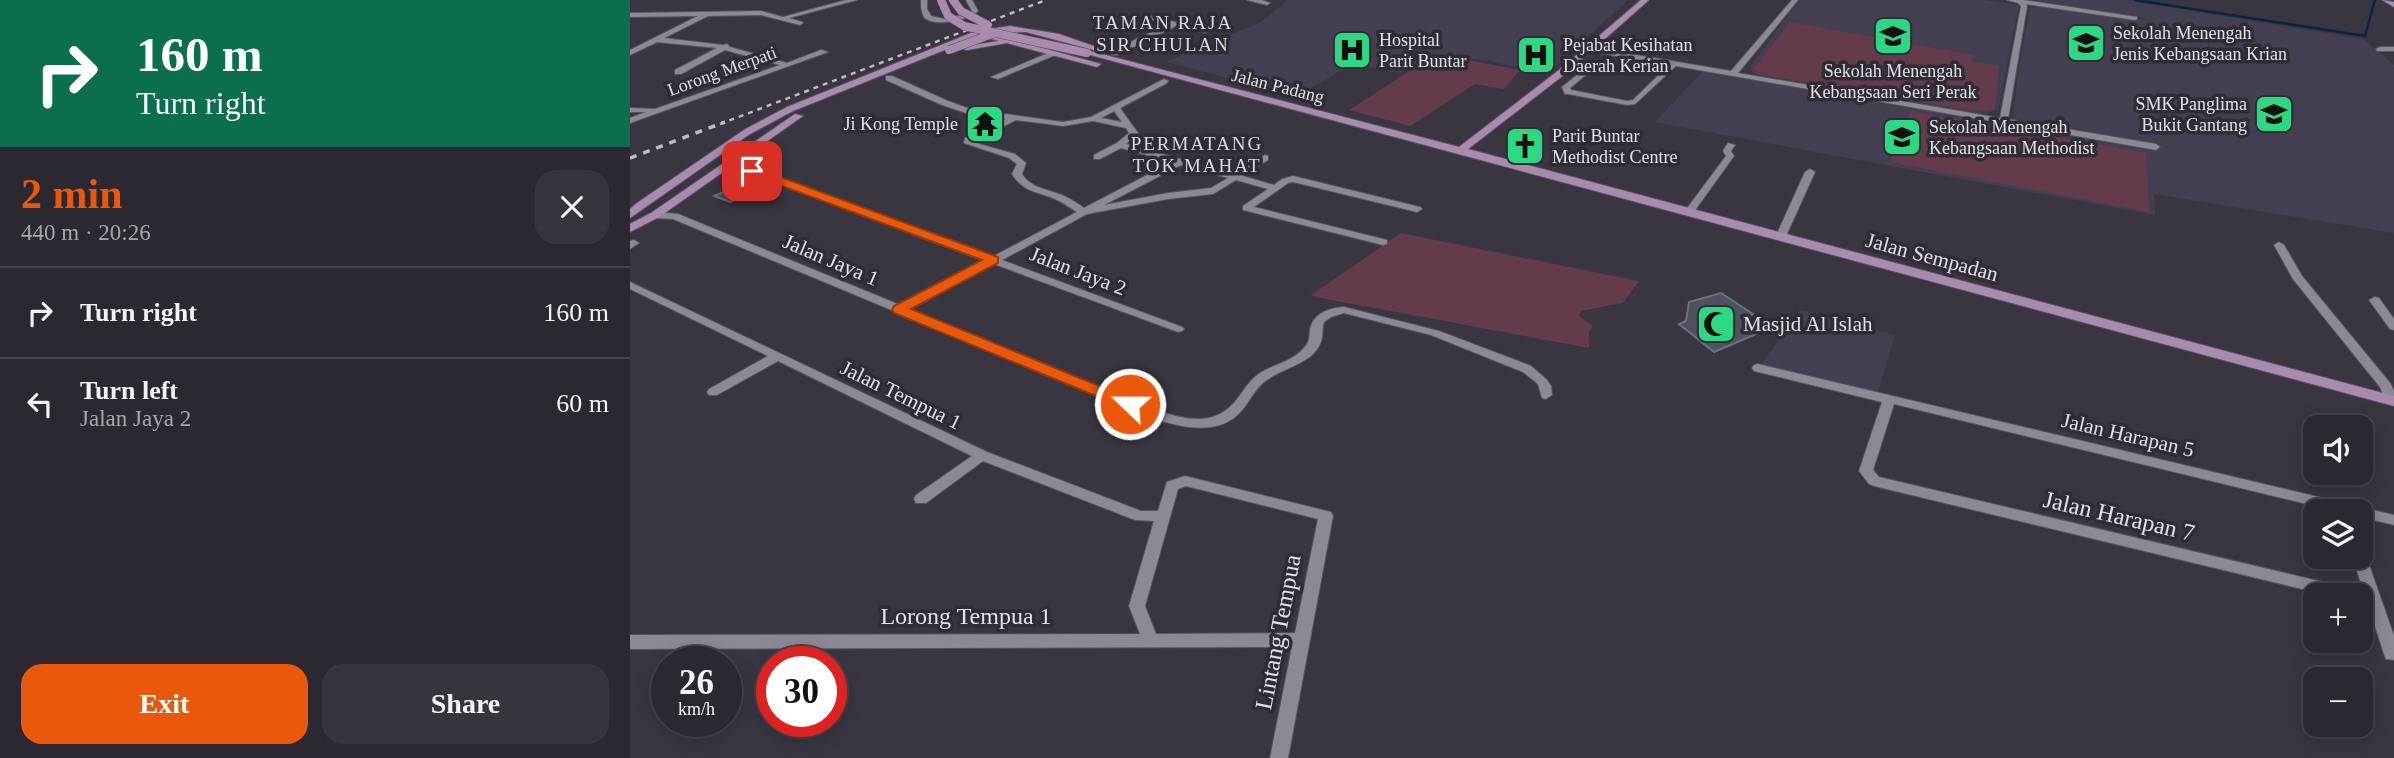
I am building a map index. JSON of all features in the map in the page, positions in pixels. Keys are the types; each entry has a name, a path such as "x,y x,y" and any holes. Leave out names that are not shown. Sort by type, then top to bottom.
{"street":[{"path":"782,17 853,0"},
{"path":"924,0 928,18 944,21 972,13 975,10 969,0"},
{"path":"630,215 747,132 790,109 974,38 973,33 948,16 941,0"},
{"name":"Jalan Padang","path":"953,0 961,10 976,20 1004,29 1461,150"},
{"path":"1250,0 1267,3"},
{"path":"1611,29 1609,26 1638,0"},
{"path":"1461,150 1562,72 1646,0"},
{"path":"1734,73 1794,0"},
{"path":"2010,0 2135,18"},
{"path":"2386,0 2394,5"},
{"path":"2004,121 2024,6 2021,3"},
{"path":"630,53 709,13"},
{"path":"633,16 761,13 800,23"},
{"path":"1146,18 1205,31"},
{"path":"1114,53 1175,24"},
{"name":"Jalan Padang","path":"964,26 994,35 1087,53"},
{"path":"630,226 803,107 979,33 1004,27 1024,28 1307,104 1378,128"},
{"path":"950,47 1024,28"},
{"path":"630,226 655,215 725,159 787,121 967,48 1004,29"},
{"path":"979,33 1336,123 1378,128"},
{"path":"656,40 694,41 727,46 787,65"},
{"path":"950,47 1014,43"},
{"path":"678,72 727,46"},
{"path":"1589,49 2156,147"},
{"path":"2381,49 2394,49"},
{"name":"Lorong Merpati","path":"630,121 824,52"},
{"path":"995,77 1056,53"},
{"path":"1596,62 1566,87 1568,92 1627,103 1635,102 1675,63"},
{"path":"889,78 945,103 1014,118 1063,124 1093,119 1164,81"},
{"path":"1097,157 1120,145 1135,133 1116,108"},
{"path":"630,110 659,110"},
{"path":"1014,118 968,139 968,143 1012,156 1022,163 1017,174 1022,182 1059,197 1084,212 1168,196 1213,191 1265,158"},
{"path":"1093,119 1129,126"},
{"path":"1120,145 1275,188"},
{"path":"1690,211 1730,156 1727,151 1731,145"},
{"name":"Jalan Sempadan","path":"1461,150 2393,401"},
{"name":"Jalan Jaya 2","path":"725,159 1178,329"},
{"path":"899,310 1179,162"},
{"path":"1781,236 1810,172"},
{"path":"1383,242 1245,208 1275,188 1293,180 1417,209"},
{"name":"Jalan Jaya 1","path":"655,215 675,216 1156,415 1187,424 1204,425 1219,420 1236,409 1252,386 1265,375 1304,357 1317,339 1317,323 1335,310 1435,333 1527,369 1540,377 1546,388 1546,395"},
{"path":"2279,245 2297,277 2386,386 2393,401"},
{"name":"Jalan Tempua 1","path":"630,285 982,455 1140,516 1163,516"},
{"path":"2375,300 2394,327"},
{"path":"713,392 778,356"},
{"name":"Jalan Harapan 5","path":"1758,368 2303,499"},
{"name":"Jalan Harapan 7","path":"1889,399 1866,471 1874,481 2303,583"},
{"path":"921,499 982,455"},
{"name":"Lintang Tempua","path":"1163,516 1172,486 1185,481 1326,516 1279,758"},
{"name":"Jalan Harapan 5","path":"2373,515 2394,520"},
{"path":"1150,639 1137,606 1163,516"},
{"path":"2373,611 2392,653"},
{"name":"Lorong Tempua 1","path":"630,642 1302,640"}],"shaded area":[{"name":"Hospital Parit Buntar","path":"1288,0 1628,0 1547,74 1491,61 1429,53 1401,73 1352,64 1297,96 1166,62 1261,22"},
{"name":"Sekolah Menengah Kebangsaan Seri Perak","path":"1799,0 1985,0 2019,5 1998,110 1978,114 1753,74 1750,67"},
{"path":"2032,0 2125,0 2363,39 2394,65 2394,233 2154,194 2155,215 1655,122 1703,71 2152,151 2154,143 2013,118 2019,65 2030,8 2041,7 2148,20"},
{"path":"1790,22 1974,55 1971,62 1999,65 1995,109 1976,111 1757,74 1754,68"},
{"path":"1436,54 1520,70 1504,89 1475,84 1410,126 1349,110"},
{"path":"1910,111 2146,153 2149,212 1890,162"},
{"path":"1401,233 1639,281 1623,303 1581,311 1579,316 1593,326 1589,331 1589,348 1310,296"},
{"path":"1800,310 1895,335 1878,393 1761,365"}],"building":[{"path":"756,179 772,185 730,202 714,196"},
{"name":"Masjid Al Islah","path":"1721,293 1753,314 1743,318 1761,332 1714,352 1679,324 1686,321 1689,302"}],"waterway":[{"path":"2135,0 2365,36 2375,0"}],"railway":[{"path":"720,124 1046,0"},
{"path":"630,158 725,122"}],"place":[{"name":"Sekolah Menengah Kebangsaan Seri Perak","path":"1893,36"},
{"name":"Sekolah Menengah Jenis Kebangsaan Krian","path":"2086,43"},
{"name":"Hospital Parit Buntar","path":"1352,50"},
{"name":"Pejabat Kesihatan Daerah Kerian","path":"1536,55"},
{"name":"SMK Panglima Bukit Gantang","path":"2274,114"},
{"name":"Ji Kong Temple","path":"985,124"},
{"name":"Sekolah Menengah Kebangsaan Methodist","path":"1902,137"},
{"name":"Parit Buntar Methodist Centre","path":"1525,146"},
{"name":"Masjid Al Islah","path":"1716,324"}],"district":[{"name":"TAMAN RAJA SIR CHULAN","path":"1163,33"},
{"name":"PERMATANG TOK MAHAT","path":"1197,154"}],"route":[{"path":"752,171 993,260 899,310 1130,404"}]}
